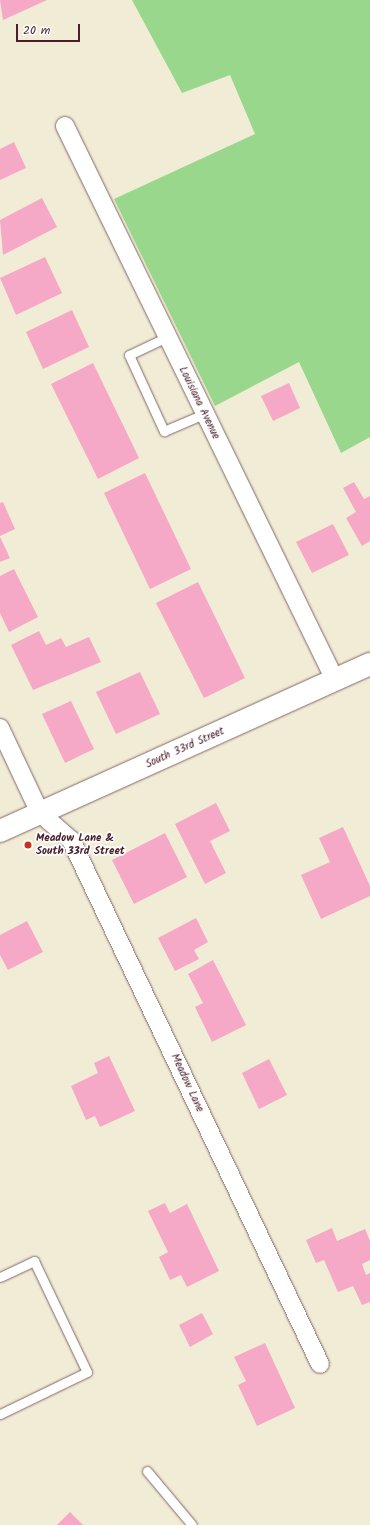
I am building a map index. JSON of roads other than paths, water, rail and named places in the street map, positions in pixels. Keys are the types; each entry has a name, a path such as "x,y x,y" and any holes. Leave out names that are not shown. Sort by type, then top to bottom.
{"street":[{"name":"Louisiana Avenue","path":"65,126 204,414 335,680"},
{"name":"South 33rd Street","path":"0,831 370,664"},
{"path":"0,728 40,813"},
{"name":"Meadow Lane","path":"40,813 71,840 320,1364"}],"lane":[{"path":"167,337 129,355 164,431 204,414"},
{"path":"0,1277 34,1261 87,1372 0,1414"},
{"path":"147,1471 192,1525"}],"place":[{"name":"Meadow Lane & South 33rd Street","path":"28,845"}]}
